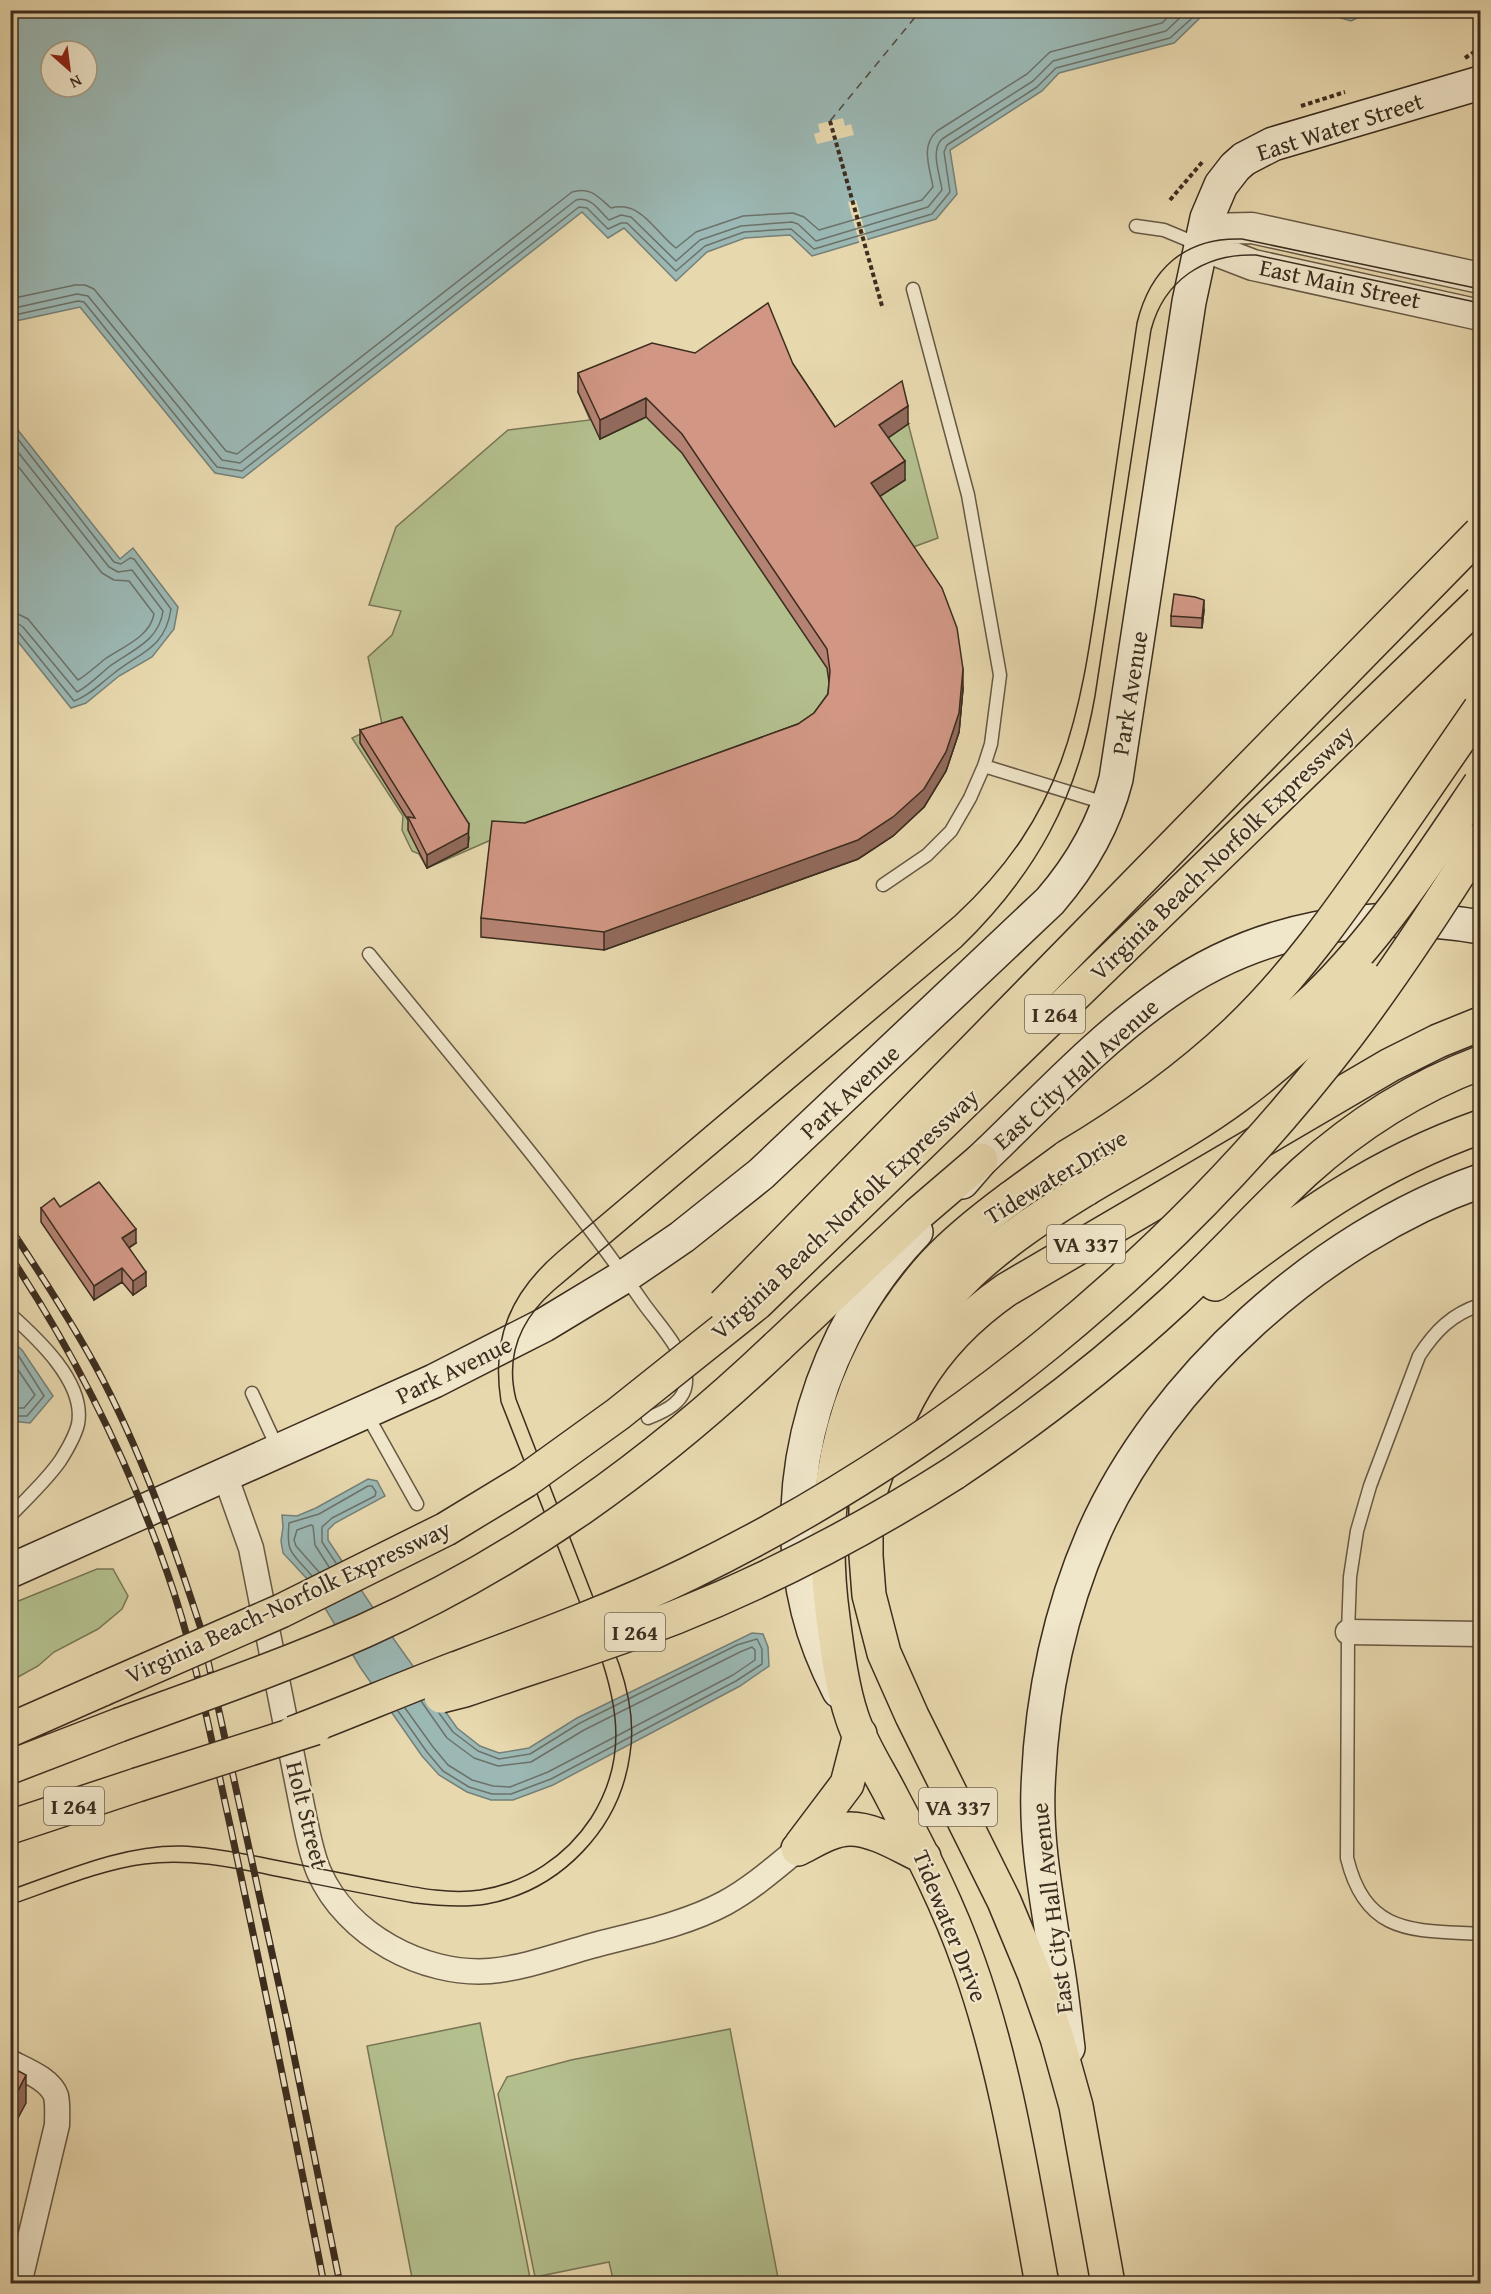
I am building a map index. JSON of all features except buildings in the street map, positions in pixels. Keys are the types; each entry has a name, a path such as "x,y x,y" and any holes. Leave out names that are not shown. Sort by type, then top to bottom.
{"main road":[{"name":"East Water Street","path":"1203,237 1210,208 1221,185 1235,167 1258,151 1292,138 1480,83"},
{"name":"Park Avenue","path":"10,1571 500,1349 625,1276 682,1237 761,1174 1050,901 1085,855 1109,805 1116,779 1124,739 1189,302 1203,237"},
{"path":"633,1416 1480,533"},
{"name":"Virginia Beach-Norfolk Expressway","path":"10,1730 281,1611 446,1529 633,1416 757,1303 1480,602"},
{"name":"VA 337","path":"1075,1171 1128,1118 1182,1079 1236,1032 1285,981 1346,903 1480,710"},
{"name":"Tidewater Drive","path":"1108,2283 1076,2106 1057,2038 1019,1934 912,1716 884,1653 869,1595 866,1556 868,1464 883,1407 900,1366 924,1326 952,1290 984,1259 1020,1231 1075,1171 1204,1088 1263,1044 1317,996 1364,945 1394,907 1480,784"},
{"name":"Tidewater Drive","path":"1042,2283 1008,2104 992,2035 969,1963 924,1857 856,1726 834,1630 828,1565 828,1533 835,1470 849,1407 876,1347 912,1290 958,1240 1011,1198 1209,1115 1235,1098 1287,1057 1331,1016 1369,973 1480,833"},
{"path":"293,1733 587,1619 691,1573 850,1485 923,1438 984,1393 1071,1324 1134,1269 1216,1188 1273,1126 1324,1066 1373,1002 1426,926 1480,840"},
{"name":"East City Hall Avenue","path":"856,1726 828,1669 807,1610 799,1559 800,1491 811,1425 832,1360 870,1289 907,1242 981,1160 1124,1025 1168,991 1219,961 1281,936 1341,925 1387,920 1414,920 1480,927"},
{"name":"VA 337","path":"866,1504 882,1456 900,1413 918,1380 950,1337 984,1305 1390,1065 1438,1041 1480,1024"},
{"name":"I 264","path":"10,1827 293,1733 465,1690 676,1617 785,1569 854,1533 954,1473 1029,1421 1113,1355 1176,1299 1305,1172 1352,1133 1442,1080 1480,1063"},
{"path":"1113,1355 1215,1285 1302,1218 1334,1197 1395,1162 1480,1127"},
{"path":"10,1767 327,1646 403,1612 483,1571 541,1536 612,1488 700,1419 918,1214 981,1160"},
{"name":"East City Hall Avenue","path":"1076,2106 1042,1864 1038,1792 1044,1716 1054,1656 1065,1611 1093,1534 1143,1444 1191,1384 1270,1305 1304,1277 1366,1236 1436,1198 1480,1181"},
{"path":"798,1849 847,1784 856,1726"},
{"path":"798,1849 826,1835 850,1829 873,1834 924,1857"}],"street":[{"name":"East Main Street","path":"1203,237 1252,228 1480,278"},
{"name":"East Main Street","path":"1203,237 1253,265 1480,315"},
{"name":"Holt Street","path":"225,1475 251,1548 303,1811 319,1872 332,1895 370,1934 404,1954 441,1968 477,1971 508,1968 660,1927 706,1912 725,1903 759,1881 798,1849"},
{"path":"1348,1632 1480,1634"},
{"path":"10,2062 46,2082 55,2094 57,2125 18,2283"}],"lane":[{"path":"1136,226 1203,237"},
{"path":"883,885 927,855 951,831 970,798 991,744 1000,675 968,495 913,289"},
{"path":"984,766 1109,805"},
{"path":"369,954 577,1213 625,1276 679,1354 687,1377 685,1391 669,1410 633,1416"},
{"path":"1480,1305 1448,1321 1431,1337 1419,1356 1370,1486 1357,1531 1350,1577 1348,1632 1347,1858 1352,1878 1361,1896 1378,1914 1393,1924 1410,1930 1480,1934"},
{"path":"10,1314 42,1344 72,1387 77,1405 78,1423 69,1446 58,1464 10,1516"},
{"path":"252,1393 279,1450"},
{"path":"365,1412 417,1504"}],"path":[{"path":"830,121 882,306"}],"green space":[{"path":"578,392 835,445 902,400 938,538 905,550 957,647 963,688 959,732 946,771 924,807 893,836 858,859 604,950 491,840 427,868 419,854 412,851 402,830 403,816 352,738 382,724 368,657 392,635 401,611 369,605 396,527 508,430 590,420"},
{"path":"97,1569 113,1569 128,1596 122,1609 98,1629 54,1652 38,1666 11,1681 11,1604"},
{"path":"480,2023 531,2283 413,2283 367,2046"},
{"path":"730,2029 779,2283 614,2283 609,2262 535,2277 498,2094 507,2077 571,2060"}],"water":[{"path":"10,11 1233,11 1201,17 1174,43 1059,73 1042,91 950,150 957,194 936,219 812,256 790,235 745,238 707,252 676,281 624,228 608,238 582,212 243,478 215,473 80,307 11,322"},
{"path":"1317,11 1372,11 1351,21"},
{"path":"10,420 120,559 133,548 178,607 174,629 152,657 119,676 86,703 71,708 11,633"},
{"path":"11,1340 22,1350 53,1396 30,1423 11,1421"},
{"path":"368,1479 377,1481 385,1496 335,1523 328,1530 328,1540 393,1638 457,1728 480,1746 499,1753 529,1748 577,1718 752,1633 763,1634 768,1647 769,1666 740,1686 553,1785 513,1800 491,1800 467,1792 439,1775 422,1756 360,1667 309,1581 283,1553 282,1515 297,1516"}],"pier":[{"path":"843,118 845,126 851,124 854,135 817,144 814,134 820,132 818,124"},
{"path":"856,200 868,242 860,245 848,202"}],"ferry route":[{"path":"830,121 921,10"}],"tram line":[{"path":"10,1890 115,1854 181,1846 237,1853 441,1891 480,1890 529,1874 557,1856 570,1844 591,1818 610,1776 615,1755 615,1713 598,1649 501,1402 499,1358 502,1338 516,1301 527,1284 558,1252 955,916 994,876 1024,835 1047,794 1065,751 1077,706 1095,610 1137,323 1143,304 1161,272 1187,250 1222,240 1242,239 1480,289"},
{"path":"10,1905 111,1871 162,1862 230,1867 414,1903 451,1906 478,1905 514,1897 539,1885 562,1870 582,1852 600,1831 614,1807 624,1781 632,1731 630,1708 619,1664 516,1399 513,1383 514,1353 525,1326 542,1301 554,1290 961,947 988,919 1032,863 1064,801 1087,733 1095,696 1151,330 1157,312 1176,284 1189,273 1220,259 1256,255 1480,303"}],"railway":[{"path":"10,1228 75,1330 111,1396 154,1494 201,1629 288,2026 340,2284"},
{"path":"10,1256 56,1331 98,1409 152,1530 177,1603 195,1666 209,1729 324,2284"}]}
